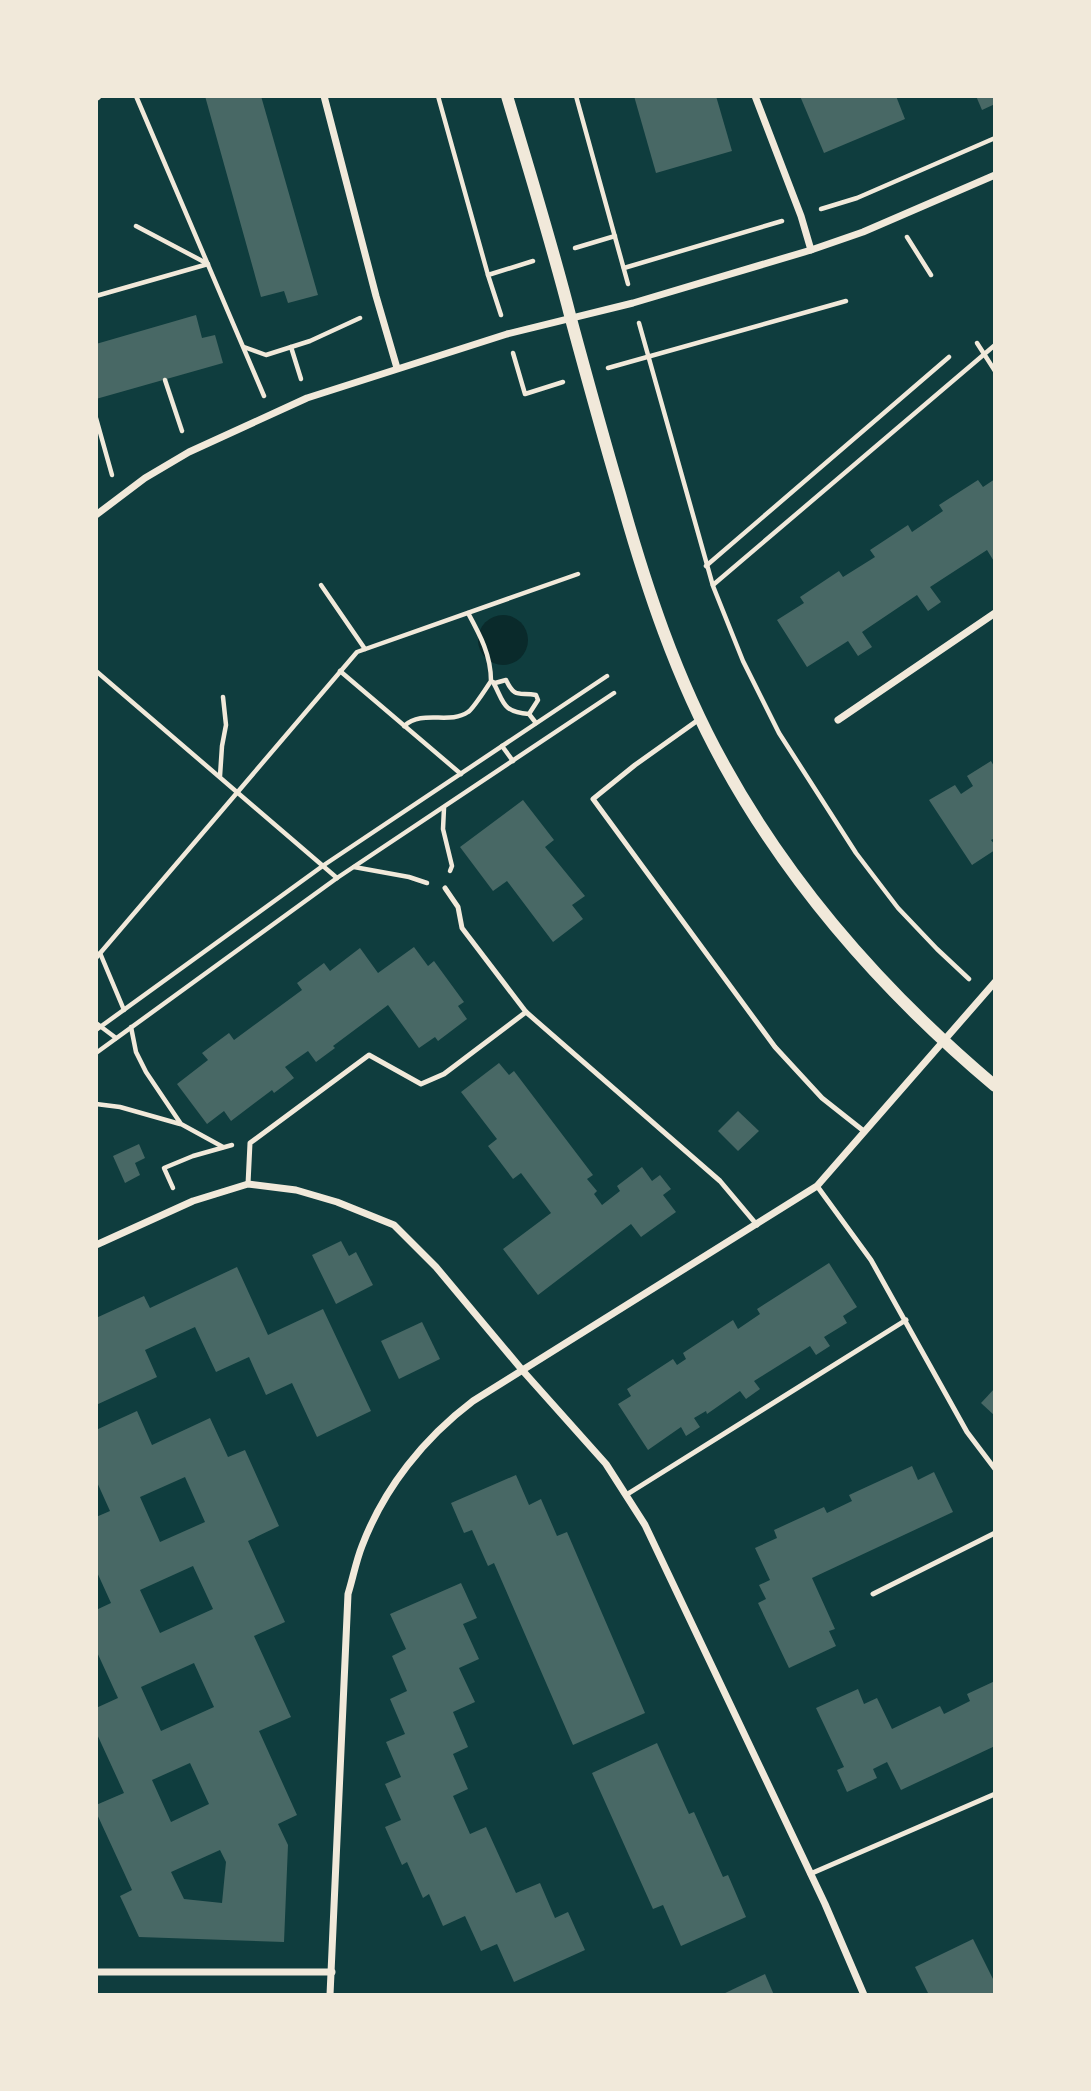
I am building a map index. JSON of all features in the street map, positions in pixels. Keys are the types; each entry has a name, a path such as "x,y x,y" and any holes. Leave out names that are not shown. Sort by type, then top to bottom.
{"street":[{"path":"324,96 397,368"},
{"path":"507,96 643,575 667,642 701,718 739,790 777,849 847,941 944,1040 995,1086"},
{"path":"755,96 801,216 811,250"},
{"path":"96,515 119,496 189,452 271,412 307,398 507,334 633,303 811,250 897,218 995,175"},
{"path":"838,720 995,613"},
{"path":"330,1995 348,1594 362,1546 382,1504 401,1473 426,1442 457,1413 817,1186 995,982"},
{"path":"96,1245 193,1200 248,1184 306,1193 337,1202 394,1225 436,1267 606,1464 645,1525 810,1874 864,1995"},
{"path":"96,1972 332,1972"}],"lane":[{"path":"701,718 593,799 775,1046 822,1098 865,1132"},
{"path":"445,888 458,907 462,928 526,1012 720,1181 757,1225"},
{"path":"248,1184 250,1143 369,1055 421,1084 443,1074 526,1012"},
{"path":"817,1186 872,1260 967,1432 995,1469"},
{"path":"626,1495 906,1320"},
{"path":"873,1594 995,1533"},
{"path":"810,1874 995,1794"}],"path":[{"path":"136,96 271,412"},
{"path":"438,96 488,275"},
{"path":"576,96 706,566 743,661 779,733 856,853 898,908 985,994"},
{"path":"897,218 931,275"},
{"path":"136,226 208,264"},
{"path":"96,296 208,264"},
{"path":"631,362 846,301"},
{"path":"243,347 266,355 310,341 379,309"},
{"path":"976,343 995,371"},
{"path":"713,586 995,345"},
{"path":"291,346 307,398"},
{"path":"706,566 949,357"},
{"path":"164,380 189,452"},
{"path":"96,418 119,496"},
{"path":"124,1010 98,956 357,652 578,574"},
{"path":"321,585 365,649"},
{"path":"468,613 482,637 499,696 508,708 529,714 536,723"},
{"path":"96,671 324,864 337,878"},
{"path":"340,671 461,774"},
{"path":"116,1038 98,1026 124,1010 324,864 607,676"},
{"path":"404,726 412,719 442,716 453,718 467,713 493,682 506,680 517,694 536,695 538,700 529,714"},
{"path":"96,1053 337,878 614,693"},
{"path":"220,777 226,724 223,697"},
{"path":"502,746 513,761"},
{"path":"353,867 409,877 445,888 452,866 443,829 444,807"},
{"path":"131,1027 136,1052 146,1072 181,1124"},
{"path":"96,1104 120,1107 181,1124 223,1147"},
{"path":"181,1206 164,1168 192,1156 241,1142 250,1143"}],"water":[{"path":"503,615 521,622 528,640 521,658 503,665 485,658 478,640 485,622"}],"building":[{"path":"205,96 261,96 318,295 288,303 284,291 261,297"},
{"path":"634,96 716,96 732,151 656,173"},
{"path":"800,96 896,96 905,119 824,153"},
{"path":"976,96 995,96 995,104 982,110"},
{"path":"196,315 202,338 215,335 223,363 96,399 96,344"},
{"path":"995,479 995,563 987,550 930,587 941,602 928,611 917,595 862,632 872,647 858,656 848,641 807,667 777,620 804,603 800,597 839,571 843,577 875,557 870,550 908,525 912,532 943,511 939,505 978,480 983,487"},
{"path":"991,761 995,768 995,838 991,840 995,850 972,865 929,800 955,785 961,794 973,786 967,776"},
{"path":"523,800 554,840 545,847 585,896 572,905 583,919 553,942 507,881 493,891 460,847"},
{"path":"414,947 428,966 434,961 464,1002 458,1006 467,1019 438,1041 435,1037 419,1048 388,1005 316,1062 308,1051 285,1067 294,1078 274,1093 272,1090 231,1121 224,1111 207,1124 177,1084 208,1060 202,1053 229,1033 234,1040 302,990 297,983 324,963 330,971 360,948 378,973"},
{"path":"499,1063 509,1075 514,1071 593,1175 587,1179 597,1191 594,1194 602,1205 620,1191 617,1186 642,1167 652,1181 660,1175 671,1189 663,1195 676,1212 641,1237 631,1224 538,1295 503,1249 551,1213 521,1173 513,1179 488,1146 497,1139 461,1092"},
{"path":"738,1111 759,1131 738,1151 718,1131"},
{"path":"139,1144 145,1158 135,1163 140,1175 125,1183 113,1156"},
{"path":"341,1241 349,1256 356,1252 373,1285 336,1304 312,1255"},
{"path":"829,1263 857,1307 843,1316 847,1323 824,1337 830,1346 816,1355 810,1346 754,1381 760,1389 746,1399 740,1391 707,1414 706,1411 694,1418 700,1427 686,1436 681,1427 648,1450 618,1404 631,1396 627,1389 673,1359 677,1365 686,1359 683,1353 733,1320 738,1329 760,1314 757,1309"},
{"path":"237,1267 268,1335 323,1309 371,1411 317,1437 292,1383 266,1395 249,1357 216,1372 195,1327 145,1350 157,1377 96,1405 96,1318 144,1296 150,1308"},
{"path":"422,1322 440,1359 399,1379 381,1341"},
{"path":"995,1388 995,1416 981,1403"},
{"path":"137,1411 152,1445 210,1418 228,1457 245,1450 279,1526 248,1541 285,1622 254,1636 291,1717 259,1731 297,1815 278,1824 288,1845 284,1942 139,1937 120,1896 132,1890 96,1812 96,1805 124,1793 96,1732 96,1708 118,1698 96,1650 96,1610 111,1603 96,1570 96,1517 110,1511 96,1480 96,1430","holes":["185,1477 205,1522 160,1542 140,1497","193,1566 213,1609 160,1633 140,1590","194,1663 214,1707 161,1731 141,1687","190,1763 209,1804 171,1822 152,1780","220,1850 226,1862 222,1903 184,1899 171,1872"]},
{"path":"912,1466 918,1480 934,1472 953,1512 812,1578 835,1629 829,1631 836,1646 789,1668 758,1603 766,1599 759,1585 770,1580 755,1548 777,1538 774,1530 824,1507 827,1513 852,1501 849,1495"},
{"path":"516,1475 529,1505 541,1499 557,1536 567,1532 645,1713 573,1745 494,1563 488,1566 472,1530 464,1533 451,1503"},
{"path":"461,1583 477,1618 463,1624 479,1659 459,1668 475,1702 453,1712 468,1747 453,1754 468,1789 453,1796 470,1834 486,1827 516,1893 540,1883 555,1918 568,1912 585,1950 514,1982 497,1944 481,1951 465,1916 443,1926 429,1894 423,1898 407,1862 402,1865 385,1827 401,1820 385,1784 401,1777 386,1742 405,1734 390,1699 407,1691 392,1656 406,1649 390,1614"},
{"path":"995,1681 995,1746 901,1790 887,1762 873,1769 877,1778 847,1792 837,1770 844,1767 816,1708 858,1689 864,1704 877,1698 892,1729 940,1706 944,1714 970,1701 967,1694"},
{"path":"657,1743 689,1814 694,1812 723,1877 728,1875 746,1917 681,1946 663,1905 653,1909 592,1773"},
{"path":"973,1939 995,1983 995,1995 929,1995 915,1967"},
{"path":"765,1974 774,1995 721,1995"}]}
